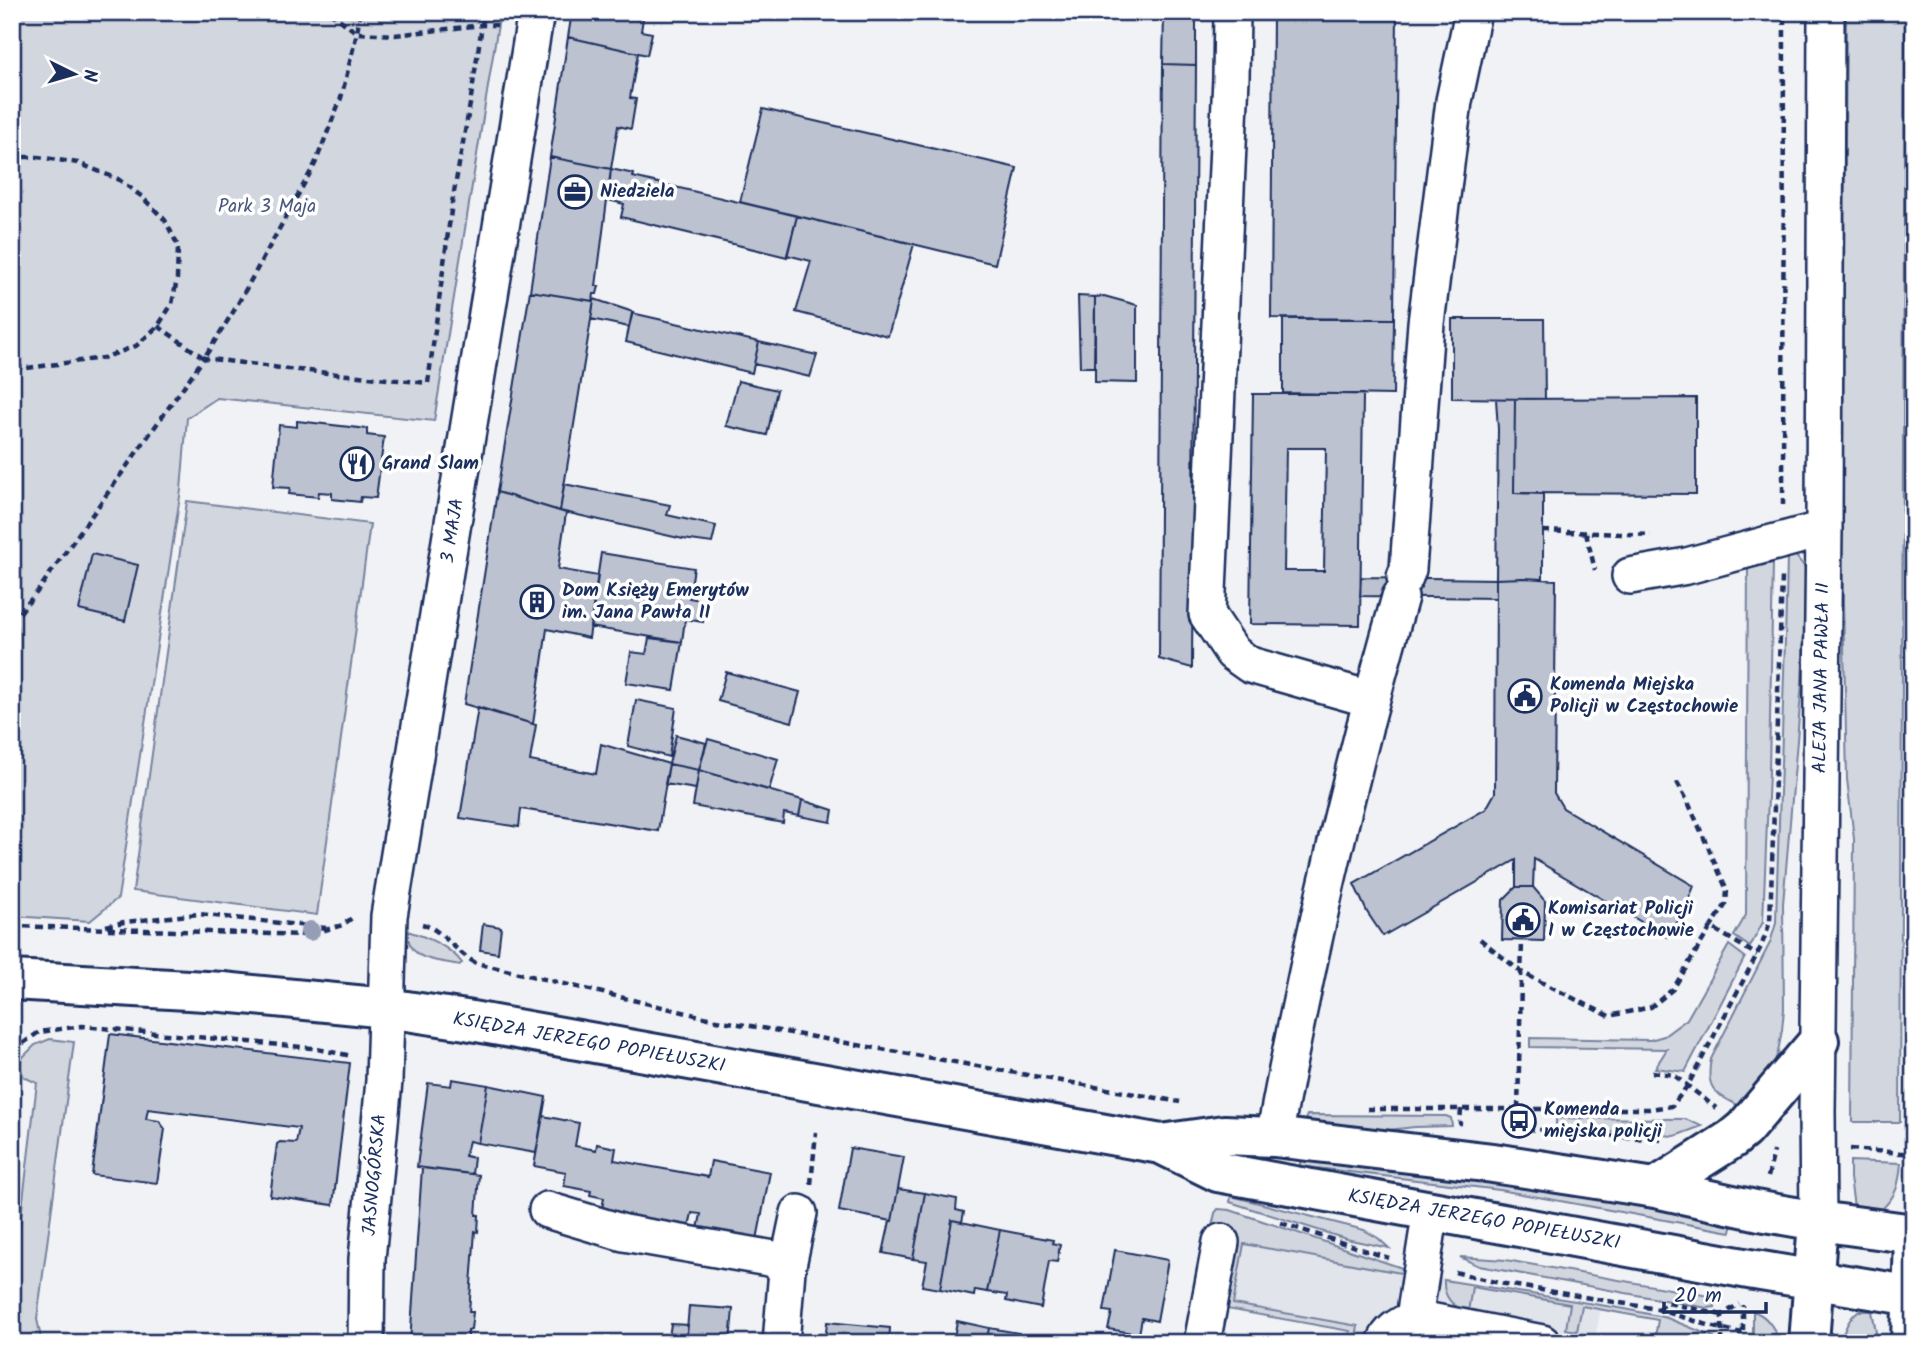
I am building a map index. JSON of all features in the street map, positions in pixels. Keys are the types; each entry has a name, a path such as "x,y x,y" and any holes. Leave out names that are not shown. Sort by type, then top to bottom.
{"main road":[{"name":"KSIĘDZA JERZEGO POPIEŁUSZKI","path":"12,980 222,992 387,1008 466,1020 1161,1144 1218,1172 1913,1296"},
{"path":"1655,1188 1744,1129 1819,1041"},
{"name":"KSIĘDZA JERZEGO POPIEŁUSZKI","path":"1161,1144 1224,1135 1274,1138 1493,1163 1655,1188 1818,1222 1914,1233"},
{"name":"ALEJA JANA PAWŁA II","path":"1809,1343 1818,1222"},
{"path":"1911,1343 1914,1233"}],"street":[{"name":"3 MAJA","path":"387,1008 389,916 536,12"},
{"path":"1232,12 1207,614 1233,653 1250,665 1370,699"},
{"path":"1274,1138 1318,924 1370,699 1408,569 1426,323 1454,100 1473,12"},
{"name":"ALEJA JANA PAWŁA II","path":"1818,1222 1826,12"},
{"path":"1630,576 1688,566 1824,529"},
{"name":"JASNOGÓRSKA","path":"366,1343 367,1259 384,1081 387,1008"},
{"path":"547,1210 624,1233 774,1259 788,1270"},
{"path":"1414,1318 1431,1210"},
{"path":"780,1343 788,1270 799,1213"},
{"path":"1202,1343 1221,1242"},
{"path":"1385,1343 1387,1337 1398,1327 1414,1318 1542,1343"}],"path":[{"path":"330,12 357,33 395,35 498,25"},
{"path":"12,622 204,358 235,309 315,164 341,98 360,12"},
{"path":"428,383 452,203 484,12"},
{"path":"12,157 38,157 78,163 118,179 141,196 165,220 178,246 177,279 172,304 158,326 136,346 103,358 27,368 12,366"},
{"path":"158,326 204,358 440,384"},
{"path":"1543,531 1663,535"},
{"path":"1586,534 1595,571"},
{"path":"1480,939 1521,972 1609,1016 1651,1007 1673,989 1726,904 1727,890 1677,782"},
{"path":"12,926 307,935 343,925 358,913"},
{"path":"98,928 124,922 198,914 329,928"},
{"path":"418,922 430,926 464,957 476,963 717,1020 1181,1102"},
{"path":"1712,927 1757,955"},
{"path":"1518,1109 1522,940"},
{"path":"12,1046 18,1047 39,1032 82,1026 312,1048 351,1055 355,1063"},
{"path":"1652,1072 1674,1074 1726,1115"},
{"path":"1363,1109 1649,1109 1672,1106 1688,1085"},
{"path":"1461,1109 1460,1123 1473,1124"},
{"path":"1527,1129 1647,1139"},
{"path":"799,1213 808,1207 816,1132"},
{"path":"1767,1183 1776,1143"},
{"path":"1850,1149 1914,1154"},
{"path":"1278,1222 1390,1259"},
{"path":"1445,1270 1499,1283 1657,1309 1742,1333"},
{"path":"1657,1309 1668,1303 1722,1315 1743,1301 1742,1343"},
{"path":"1722,1315 1722,1343"}],"shaded area":[{"path":"1239,1241 1601,1307 1594,1343 1348,1343 1350,1331 1227,1309"}],"green space":[{"name":"Park 3 Maja","path":"12,12 500,12 434,421 217,398 187,418 181,490 118,898 90,921 12,916"},
{"path":"1846,12 1905,12 1900,1122 1852,1122 1854,839 1847,779 1842,556"},
{"path":"187,501 370,524 317,915 133,891"},
{"path":"1787,555 1795,555 1807,570 1802,682 1783,904 1784,1009 1778,1052 1770,1074 1747,1110 1716,1092 1712,1087 1709,1071 1711,1059 1770,943 1776,923"},
{"path":"1773,563 1763,922 1750,947 1734,936 1746,915 1748,566"},
{"path":"407,931 445,947 462,963 459,965 432,960 417,954 412,949"},
{"path":"1729,945 1745,957 1685,1072 1655,1068 1667,1049 1530,1047 1530,1038 1650,1040 1664,1036 1687,1019"},
{"path":"50,1039 74,1042 37,1319 42,1343 12,1343 12,1292 37,1083 24,1077 20,1068 21,1059 35,1045"},
{"path":"1307,1115 1446,1116 1451,1118 1452,1126 1379,1131 1310,1124 1305,1120"},
{"path":"1556,1118 1685,1119 1702,1126 1675,1136 1556,1128"},
{"path":"1300,1160 1536,1188 1733,1223 1731,1232 1500,1190 1300,1166"},
{"path":"1850,1161 1901,1163 1896,1189 1881,1210 1854,1207"},
{"path":"1231,1196 1364,1230 1389,1248 1346,1239 1230,1202"},
{"path":"1218,1209 1230,1210 1402,1268 1401,1273 1244,1244 1233,1304 1358,1326 1355,1343 1348,1343 1350,1331 1227,1309 1211,1231"},
{"path":"1460,1257 1506,1260 1715,1297 1715,1307 1707,1308 1479,1266"},
{"path":"1444,1280 1667,1318 1714,1337 1714,1343 1654,1343 1658,1320 1582,1306 1577,1331 1566,1329 1570,1304 1472,1287 1468,1312 1450,1300 1445,1291"},
{"path":"1753,1311 1770,1323 1779,1343 1753,1343"},
{"path":"1858,1311 1872,1311 1878,1343 1840,1343 1849,1321"}],"building":[{"path":"572,12 644,12 641,31 652,33 647,55 568,37"},
{"path":"1164,12 1196,12 1196,65 1163,64"},
{"path":"1273,12 1397,12 1394,319 1271,318"},
{"path":"568,37 638,53 630,98 636,99 631,129 618,126 611,169 550,157"},
{"path":"1163,64 1196,65 1192,668 1159,659"},
{"path":"763,109 1017,168 995,264 740,202"},
{"path":"550,157 611,169 596,286 599,286 593,301 530,291"},
{"path":"611,169 634,174 633,177 797,216 787,257 621,217 624,204 608,200"},
{"path":"797,216 914,244 888,336 796,312 811,261 787,255"},
{"path":"530,291 594,301 560,511 497,492"},
{"path":"1078,296 1095,297 1094,367 1080,367"},
{"path":"1104,296 1137,305 1137,383 1095,382 1095,297"},
{"path":"594,299 633,312 629,327 591,319"},
{"path":"632,313 759,342 752,373 626,342"},
{"path":"1283,319 1394,319 1393,395 1283,393"},
{"path":"1452,319 1544,319 1545,399 1452,398"},
{"path":"759,342 817,355 810,377 754,364"},
{"path":"738,381 777,390 767,435 726,426"},
{"path":"1253,394 1363,394 1360,625 1250,624","holes":["1286,448 1326,448 1324,571 1284,571"]},
{"path":"1696,398 1696,494 1514,493 1515,399"},
{"path":"1496,399 1515,399 1514,493 1543,494 1543,579 1496,579"},
{"path":"297,421 367,429 367,435 384,437 376,498 361,497 360,502 332,499 332,493 319,492 318,497 289,494 290,488 273,487 279,425 297,427"},
{"path":"564,484 670,505 667,515 716,526 712,543 560,511"},
{"name":"Dom Księży Emerytów im. Jana Pawła II","path":"497,492 566,513 558,569 598,576 589,638 547,629 533,724 464,704"},
{"path":"601,553 694,568 689,598 706,601 703,622 685,619 682,642 590,627"},
{"path":"92,554 138,565 125,621 79,610"},
{"path":"1361,577 1496,579 1496,598 1360,596"},
{"name":"Komenda Miejska Policji w Częstochowie","path":"1496,579 1556,580 1554,793 1563,808 1694,886 1683,914 1667,937 1534,859 1533,887 1516,887 1516,860 1383,936 1367,912 1354,884 1486,809 1495,793"},
{"path":"649,638 682,642 674,690 626,683 631,652 646,654"},
{"path":"726,672 800,692 792,722 718,701"},
{"path":"636,700 676,708 669,757 628,746"},
{"path":"478,707 536,725 530,761 596,774 601,744 669,764 658,831 521,809 519,827 460,818"},
{"path":"676,735 706,743 699,770 669,764"},
{"path":"708,739 778,759 769,790 699,770"},
{"path":"669,764 699,770 696,789 665,784"},
{"path":"699,770 802,800 799,816 784,813 783,823 693,806"},
{"path":"802,800 833,810 831,822 799,816"},
{"name":"Komisariat Policji I w Częstochowie","path":"1516,887 1533,887 1545,901 1544,941 1502,940 1503,900"},
{"path":"483,924 501,927 498,953 480,950"},
{"path":"110,1034 350,1063 333,1205 270,1196 277,1144 296,1143 299,1128 148,1109 146,1119 159,1121 165,1129 157,1183 92,1175"},
{"path":"452,1079 488,1085 478,1143 469,1141 465,1156 474,1158 472,1174 417,1167 428,1083 451,1086"},
{"path":"488,1085 546,1097 536,1153 478,1143"},
{"path":"543,1116 579,1123 575,1146 596,1150 597,1144 616,1148 614,1160 708,1177 711,1161 770,1172 756,1245 697,1234 701,1214 692,1213 687,1236 600,1219 604,1198 590,1195 591,1191 564,1186 566,1172 534,1166"},
{"path":"1511,1116 1535,1119 1534,1126 1510,1124"},
{"path":"850,1148 904,1157 892,1221 839,1211"},
{"path":"422,1168 479,1175 476,1215 479,1215 478,1232 475,1231 469,1312 473,1312 468,1343 410,1343"},
{"path":"898,1189 925,1193 913,1259 883,1253"},
{"path":"925,1193 957,1199 956,1210 964,1212 962,1222 952,1220 940,1289 922,1286 927,1261 913,1259"},
{"path":"952,1220 1000,1230 987,1292 975,1290 974,1296 940,1289"},
{"path":"1000,1230 1053,1240 1052,1243 1060,1245 1057,1262 1049,1261 1041,1308 1006,1301 1007,1295 987,1292"},
{"path":"1115,1250 1168,1260 1157,1321 1142,1318 1139,1334 1108,1329 1112,1312 1104,1311"},
{"path":"689,1306 733,1309 730,1343 686,1343"},
{"path":"957,1321 989,1328 986,1343 953,1343"},
{"path":"827,1322 890,1328 889,1343 825,1343"},
{"path":"671,1324 688,1325 686,1343 668,1343"},
{"path":"989,1328 1019,1333 1017,1343 986,1343"}],"place":[{"name":"Niedziela","path":"575,192"},
{"name":"Grand Slam","path":"357,464"},
{"name":"Dom Księży Emerytów im. Jana Pawła II","path":"537,602"},
{"name":"Komenda Miejska Policji w Częstochowie","path":"1525,696"},
{"name":"Komisariat Policji I w Częstochowie","path":"1523,920"},
{"name":"Komenda miejska policji","path":"1519,1121"}]}
